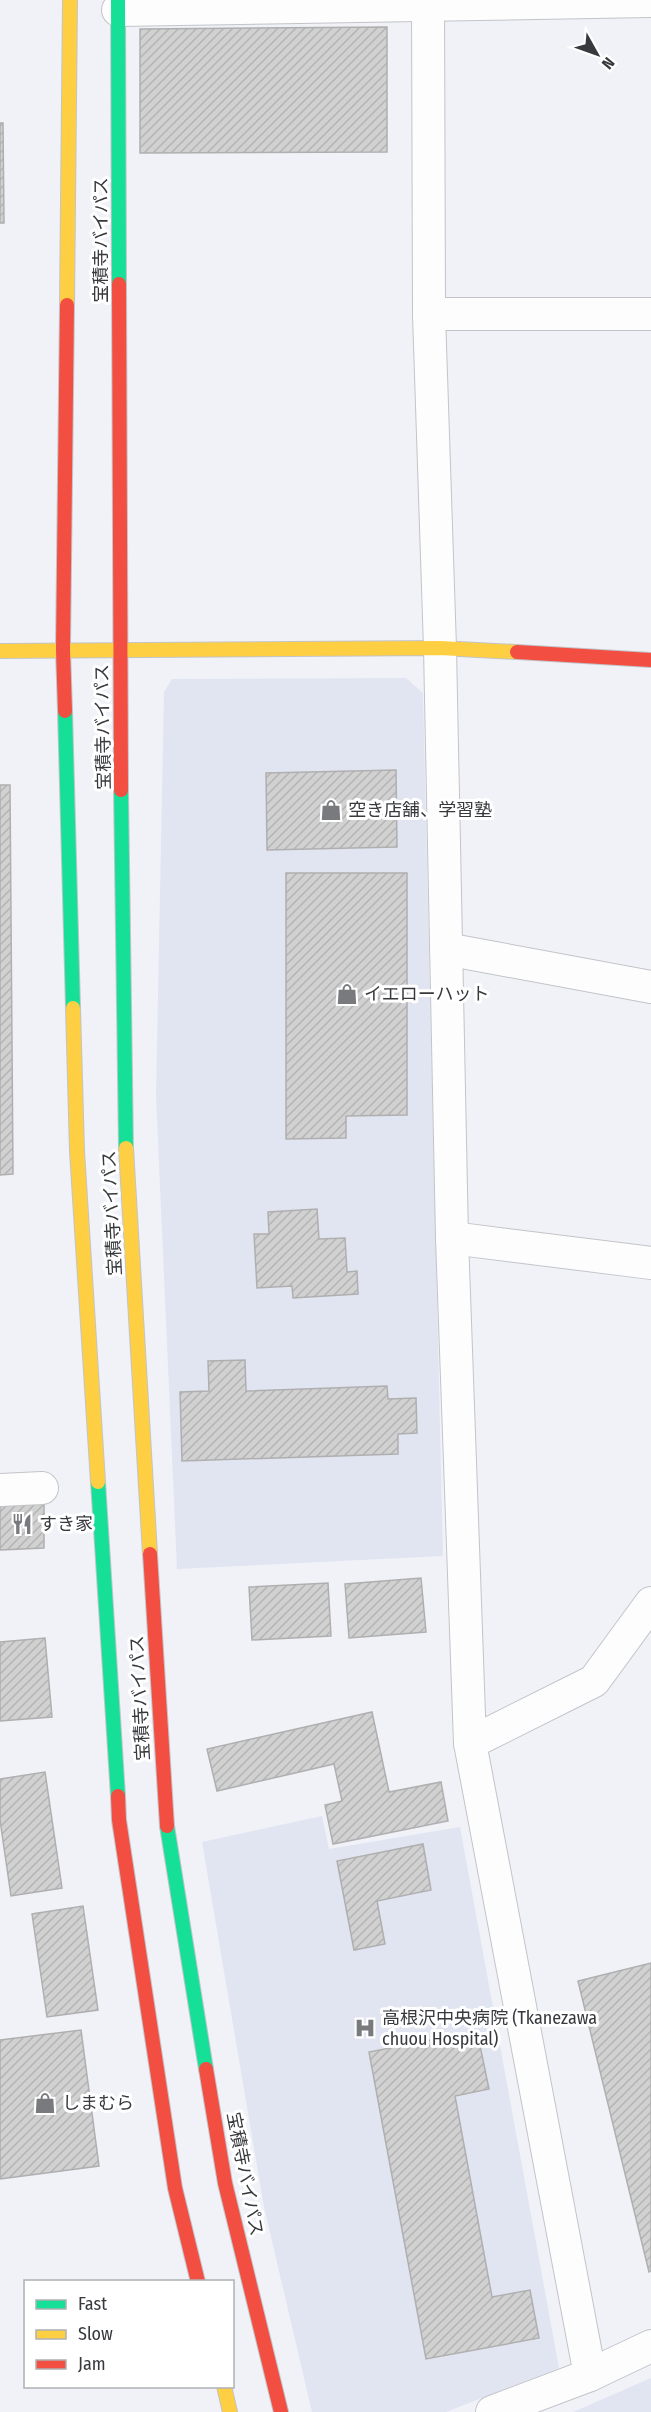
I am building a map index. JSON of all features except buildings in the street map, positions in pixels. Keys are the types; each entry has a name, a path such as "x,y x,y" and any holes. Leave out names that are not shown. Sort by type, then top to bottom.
{"main road":[{"name":"宝積寺バイパス","path":"70,0 63,650 77,1151 119,1820 175,2188 198,2280"},
{"name":"宝積寺バイパス","path":"118,5 120,651 125,1129 165,1813 225,2183 281,2412"},
{"path":"0,651 440,648 651,660"},
{"path":"224,2388 230,2412"}],"street":[{"path":"118,5 651,1"},
{"path":"428,3 429,314 440,648 452,1238 470,1743 590,2375"},
{"path":"429,314 651,314"},
{"path":"446,949 651,987"},
{"path":"452,1238 651,1263"},
{"path":"0,1490 42,1488"},
{"path":"470,1743 594,1680 651,1603"},
{"path":"492,2412 590,2375 651,2346"}],"shaded area":[{"path":"406,678 423,693 443,1556 177,1569 156,1096 164,692 172,679"},
{"name":"高根沢中央病院 (Tkanezawa chuou Hospital)","path":"322,1816 329,1849 460,1827 559,2368 446,2412 312,2412 264,2207 202,1842"},
{"path":"651,2378 651,2412 573,2412"}],"traffic: fast":[{"path":"118,0 119,284"},
{"path":"65,711 73,1008"},
{"path":"121,790 126,1148"},
{"path":"98,1482 118,1796"},
{"path":"167,1826 206,2069"}],"traffic: slow":[{"path":"67,305 70,0"},
{"path":"0,651 440,648 517,652"},
{"path":"73,1008 77,1151 98,1482"},
{"path":"126,1148 150,1554"},
{"path":"224,2388 230,2412"}],"traffic: jam":[{"path":"119,284 121,790"},
{"path":"65,711 63,650 67,305"},
{"path":"517,652 651,660"},
{"path":"150,1554 167,1826"},
{"path":"118,1796 119,1820 175,2188 198,2280"},
{"path":"206,2069 225,2183 281,2412"}],"place":[{"name":"空き店舗、学習塾","path":"331,810"},
{"name":"イエローハット","path":"347,994"},
{"name":"すき家","path":"22,1524"},
{"name":"高根沢中央病院 (Tkanezawa chuou Hospital)","path":"365,2028"},
{"name":"しまむら","path":"45,2103"}]}
